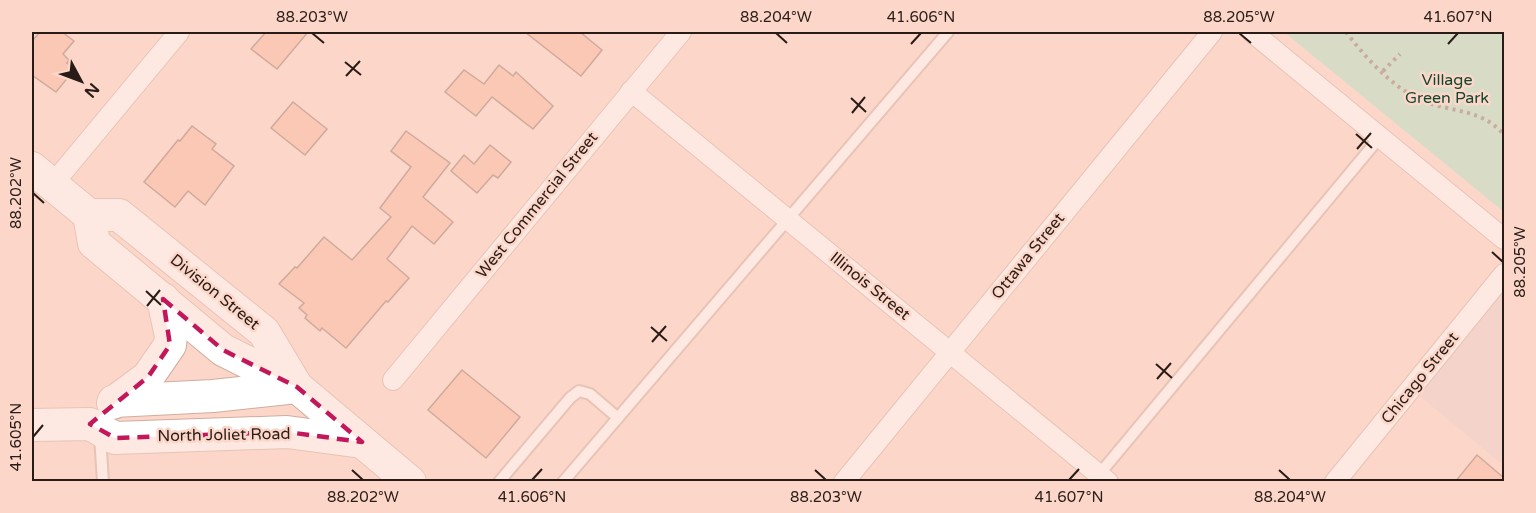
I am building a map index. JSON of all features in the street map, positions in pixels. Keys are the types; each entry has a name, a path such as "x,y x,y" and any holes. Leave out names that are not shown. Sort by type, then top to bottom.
{"main road":[{"path":"42,177 89,215 94,243 223,350 297,387 410,482"},
{"name":"Division Street","path":"89,215 119,215 264,332 297,387"},
{"path":"95,427 114,401 148,377 170,345 171,336 163,299"},
{"path":"114,401 213,396 297,387"},
{"name":"North Joliet Road","path":"32,425 95,427 115,438 287,432 362,442"}],"street":[{"path":"42,177 179,32"},
{"name":"West Commercial Street","path":"393,380 681,32"},
{"name":"Ottawa Street","path":"844,482 1212,32"},
{"path":"1252,32 1504,239"},
{"name":"Illinois Street","path":"631,91 950,351 1100,479"},
{"name":"Chicago Street","path":"1335,482 1504,274"}],"lane":[{"path":"563,482 948,32"},
{"path":"1100,479 1380,137"},
{"path":"499,482 570,398 579,391 590,394 618,418"},
{"path":"95,427 103,482"}],"path":[{"path":"1346,32 1362,53 1400,88 1418,99 1444,109 1486,118 1504,135"},
{"path":"1383,71 1400,54"}],"highlighted area":[{"path":"163,299 223,350 297,387 362,442 287,432 115,438 90,424 148,377 170,345"}],"shaded area":[{"path":"1504,286 1504,466 1416,393"}],"green space":[{"name":"Village Green Park","path":"1284,32 1504,32 1504,212"}],"building":[{"path":"40,32 62,32 74,41 63,54 69,60 67,63 75,69 56,92 32,75 32,41"},
{"path":"266,32 308,32 277,69 251,49"},
{"path":"525,32 580,32 602,50 581,76"},
{"path":"499,65 513,76 516,72 553,106 533,129 492,97 476,116 445,92 464,70 484,84"},
{"path":"293,102 327,129 305,155 271,128"},
{"path":"192,126 216,144 212,149 234,166 205,205 188,191 175,207 144,182"},
{"path":"406,131 450,163 423,197 453,222 434,244 412,226 387,259 409,278 346,348 322,328 320,331 305,318 307,315 299,308 304,303 279,284 295,267 297,268 324,237 352,260 391,217 380,208 411,167 391,151"},
{"path":"490,145 511,162 498,178 493,175 477,193 451,171 464,155 474,164"},
{"path":"462,370 520,417 486,458 428,410"},
{"path":"1477,455 1504,478 1504,482 1455,482"}]}
